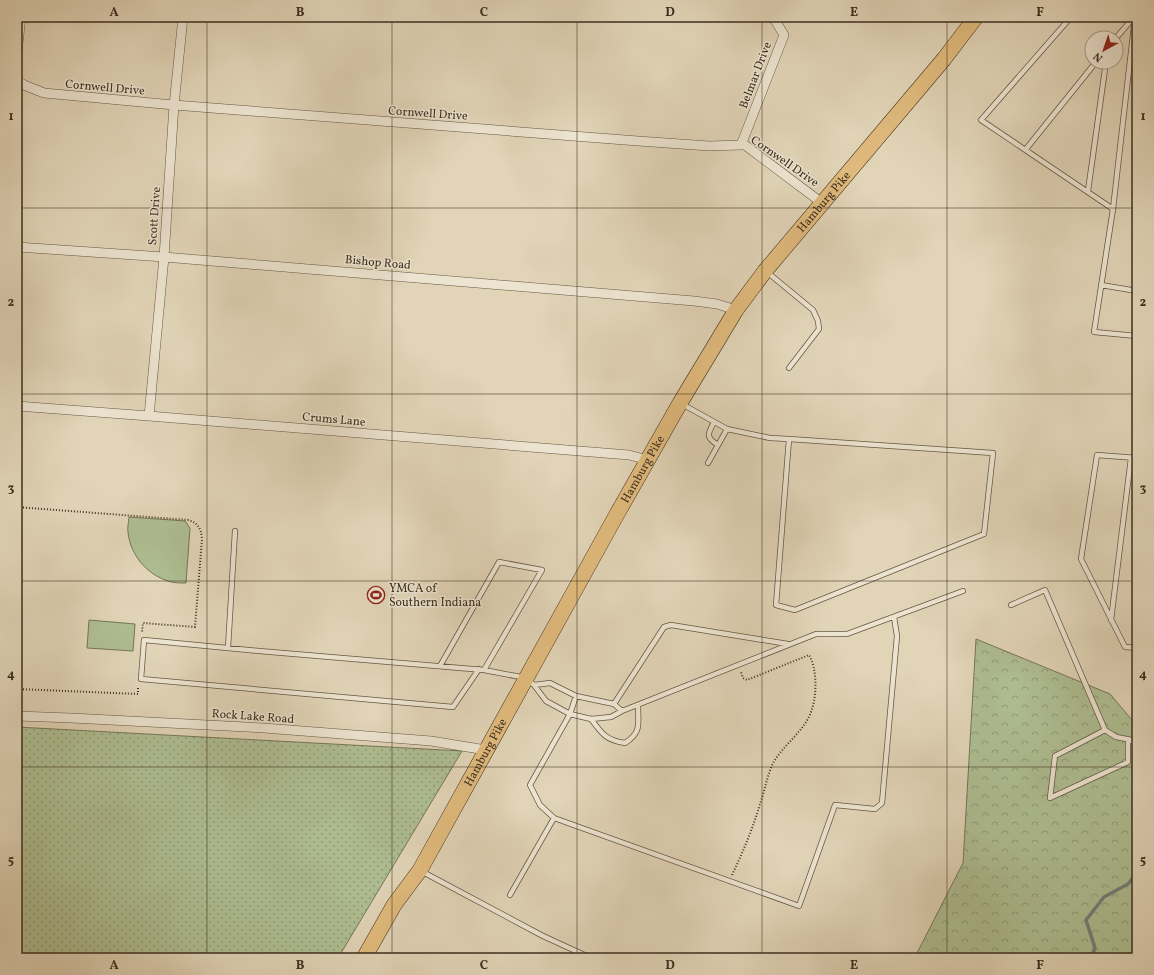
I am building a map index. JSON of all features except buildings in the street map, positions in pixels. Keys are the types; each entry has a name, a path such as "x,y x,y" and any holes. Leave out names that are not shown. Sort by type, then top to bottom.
{"main road":[{"name":"Hamburg Pike","path":"364,958 394,905 420,870 486,750 530,682 616,514 736,310 765,271 944,59 976,17"}],"street":[{"path":"17,53 21,17"},
{"name":"Scott Drive","path":"149,416 164,257 174,105 183,17"},
{"name":"Belmar Drive","path":"741,145 784,35 772,17"},
{"name":"Cornwell Drive","path":"17,80 24,85 44,93 174,105 709,146 745,145 822,203"},
{"name":"Bishop Road","path":"17,247 164,257 694,301 717,304 736,310"},
{"name":"Crums Lane","path":"17,406 629,455 648,460"},
{"name":"Rock Lake Road","path":"17,716 264,728 431,741 486,750"}],"lane":[{"path":"1071,17 981,120 1113,209"},
{"path":"1123,30 1135,17"},
{"path":"1135,17 1113,209 1094,332 1137,336"},
{"path":"1026,149 1090,70"},
{"path":"1088,191 1105,70"},
{"path":"765,271 813,310 818,321 819,329 788,368"},
{"path":"1101,285 1137,291"},
{"path":"680,403 727,429 770,438 789,439 993,453 984,534 795,610 776,605 789,439"},
{"path":"714,422 709,433 709,438 718,445"},
{"path":"708,463 727,429"},
{"path":"1137,458 1097,455 1081,559 1125,647 1137,648"},
{"path":"1111,620 1131,458"},
{"path":"228,648 236,531"},
{"path":"440,666 499,562 542,570 481,670 453,706 141,679 144,640 481,670 530,682 550,683 576,696 614,704 622,711"},
{"path":"1011,605 1045,590 1105,730 1116,738 1137,741"},
{"path":"530,682 546,701 570,714 591,719 611,717 622,711 816,634 847,634 963,591"},
{"path":"576,696 570,714 530,785 540,805 554,818 799,906 835,805 875,809 882,803 896,636 894,617"},
{"path":"614,704 664,627 671,624 790,644"},
{"path":"591,719 604,736 613,741 625,743 634,737 638,728 638,705"},
{"path":"1105,730 1055,756 1050,798 1128,762 1128,740"},
{"path":"510,895 554,818"},
{"path":"420,870 542,936 591,958"}],"path":[{"path":"17,507 188,520 198,524 201,530 202,539 195,627 143,623 142,639"},
{"path":"730,881 759,808 769,772 783,748 808,717 813,708 816,691 814,670 809,655 747,680 743,678 738,665"},
{"path":"17,689 138,694 138,686"}],"green space":[{"path":"129,517 185,521 190,528 186,583 172,582 160,578 140,562 129,540"},
{"path":"89,620 135,624 133,651 87,648"},
{"path":"976,639 1110,694 1137,726 1137,958 914,958 963,863"},
{"path":"17,727 462,751 338,958 17,958"}],"waterway":[{"path":"1091,958 1095,948 1086,920 1104,897 1128,884 1137,873"}],"place":[{"name":"YMCA of Southern Indiana","path":"376,595"}]}
